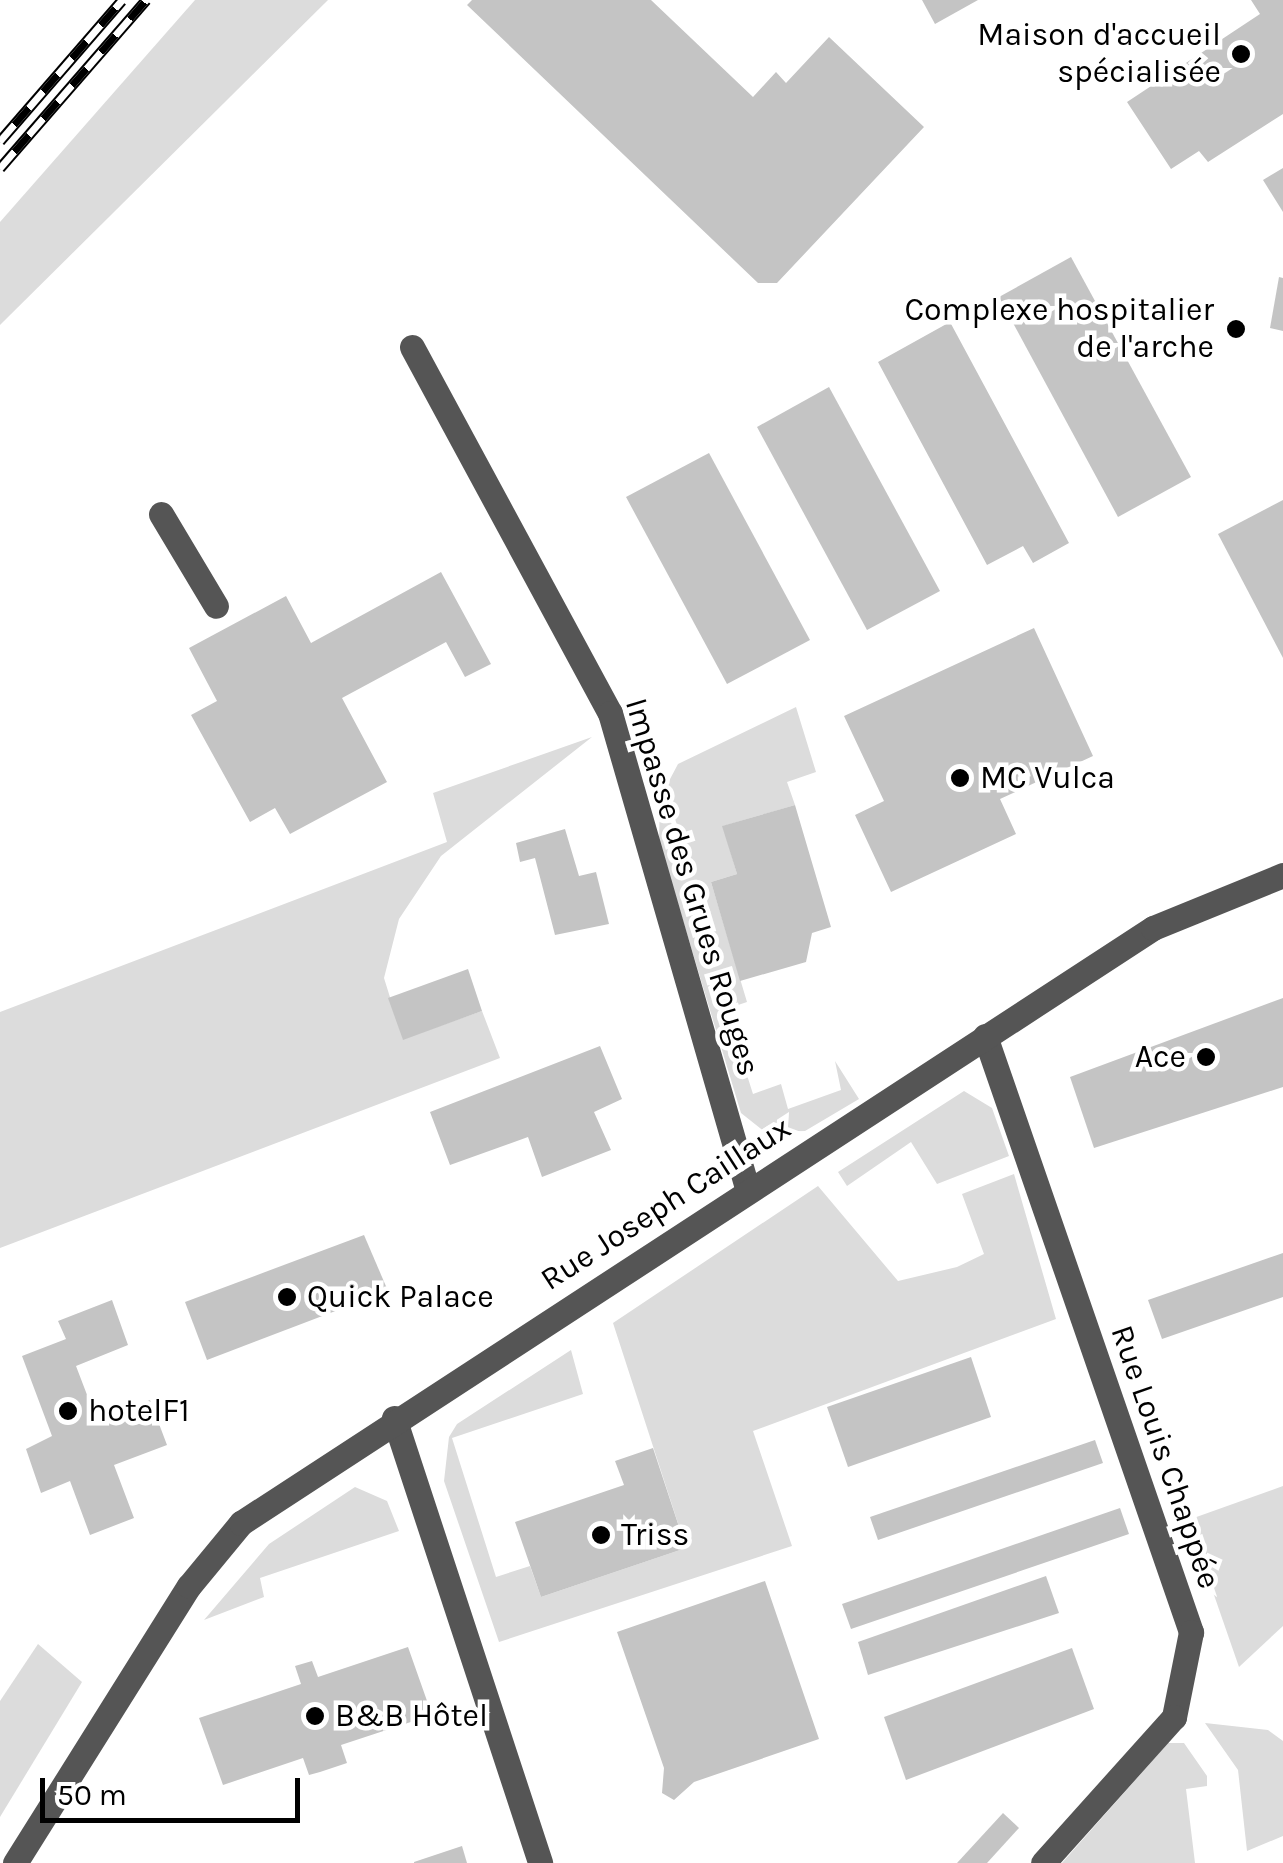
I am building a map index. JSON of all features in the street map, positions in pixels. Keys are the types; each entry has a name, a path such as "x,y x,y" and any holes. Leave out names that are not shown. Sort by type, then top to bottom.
{"street":[{"name":"Impasse des Grues Rouges","path":"412,347 610,713 748,1190"},
{"path":"160,514 216,606"},
{"name":"Rue Joseph Caillaux","path":"15,1863 217,1547 394,1418 1153,928 1283,875"},
{"name":"Rue Louis Chappée","path":"985,1036 1191,1632 1174,1717 1043,1863"},
{"path":"394,1418 540,1863"}],"shaded area":[{"path":"195,0 328,0 0,325 0,222"},
{"path":"796,707 816,772 787,782 795,805 723,826 737,874 711,882 747,1002 726,1009 753,1094 781,1084 788,1109 841,1090 835,1061 859,1099 805,1131 765,1132 741,1113 659,841 660,798 678,764"},
{"path":"592,737 441,856 399,919 384,978 403,1039 482,1011 500,1058 0,1248 0,1012 447,842 433,793"},
{"path":"964,1091 992,1108 1009,1156 937,1184 911,1142 847,1186 838,1172"},
{"path":"1014,1174 1056,1319 753,1431 792,1546 499,1642 444,1481 449,1437 457,1424 571,1350 583,1394 452,1438 496,1577 530,1566 541,1597 686,1548 613,1323 818,1186 898,1281 957,1267 984,1254 962,1194"},
{"path":"1283,1486 1283,1626 1239,1667 1188,1520"},
{"path":"355,1487 387,1501 399,1531 260,1578 264,1597 204,1620 269,1544"},
{"path":"38,1644 82,1682 0,1817 0,1701"},
{"path":"1205,1723 1268,1730 1283,1741 1283,1836 1247,1851 1238,1770"},
{"path":"1168,1743 1184,1743 1207,1776 1207,1786 1186,1789 1195,1863 1062,1863"}],"building":[{"path":"472,0 651,0 753,97 776,72 786,83 829,37 924,127 777,283 758,283 467,5"},
{"path":"922,0 978,0 935,24"},
{"name":"Maison d'accueil spécialisée","path":"1251,0 1283,0 1283,114 1208,162 1199,151 1171,169 1127,102 1260,14"},
{"path":"1283,168 1283,212 1263,180"},
{"path":"1071,257 1191,477 1118,517 999,297"},
{"path":"1279,277 1283,278 1283,331 1270,328"},
{"path":"950,322 1069,543 1033,563 1023,546 987,565 878,362"},
{"path":"829,387 940,591 867,630 757,427"},
{"path":"709,453 810,640 727,684 626,497"},
{"path":"1283,500 1283,658 1218,534"},
{"path":"441,572 491,664 465,677 446,642 342,698 387,782 290,834 275,808 250,822 191,715 217,701 189,648 286,596 311,643"},
{"name":"MC Vulca","path":"1034,628 1093,756 1000,799 1016,834 891,892 855,815 884,801 844,716"},
{"path":"795,805 831,927 812,933 806,962 740,981 711,882 737,874 722,826"},
{"path":"565,829 579,876 596,872 609,924 555,935 535,858 520,862 516,843"},
{"path":"468,969 482,1011 403,1040 388,998"},
{"name":"Ace","path":"1283,998 1283,1087 1094,1148 1070,1077"},
{"path":"600,1046 622,1099 594,1112 611,1150 542,1177 528,1137 450,1165 430,1112"},
{"name":"Quick Palace","path":"364,1235 388,1291 207,1360 185,1302"},
{"path":"1283,1253 1283,1297 1162,1339 1148,1300"},
{"name":"hotelF1","path":"112,1300 128,1345 76,1366 97,1421 150,1400 167,1445 114,1465 134,1518 90,1535 70,1481 41,1493 26,1449 52,1436 22,1356 66,1339 58,1321"},
{"path":"971,1357 991,1417 848,1467 827,1407"},
{"path":"1095,1440 1103,1463 878,1540 870,1517"},
{"name":"Triss","path":"653,1448 686,1548 541,1597 515,1522 624,1485 615,1461"},
{"path":"1120,1508 1129,1534 851,1629 842,1604"},
{"path":"1046,1576 1059,1613 868,1675 858,1642"},
{"path":"765,1581 819,1739 694,1782 674,1800 662,1793 664,1768 617,1632"},
{"name":"B&B Hôtel","path":"408,1647 432,1715 341,1745 347,1763 309,1775 303,1758 223,1785 199,1718 301,1684 295,1666 312,1661 318,1677"},
{"path":"1072,1648 1094,1709 906,1780 884,1717"},
{"path":"1003,1813 1019,1828 987,1863 957,1863"},
{"path":"462,1846 467,1863 414,1863 414,1862"}],"railway":[{"path":"0,141 122,0"},
{"path":"0,168 146,0"}],"place":[{"name":"Maison d'accueil spécialisée","path":"1241,54"},
{"name":"Complexe hospitalier de l'arche","path":"1236,329"},
{"name":"MC Vulca","path":"960,778"},
{"name":"Ace","path":"1206,1057"},
{"name":"Quick Palace","path":"287,1297"},
{"name":"hotelF1","path":"68,1411"},
{"name":"Triss","path":"601,1535"},
{"name":"B&B Hôtel","path":"315,1716"}]}
